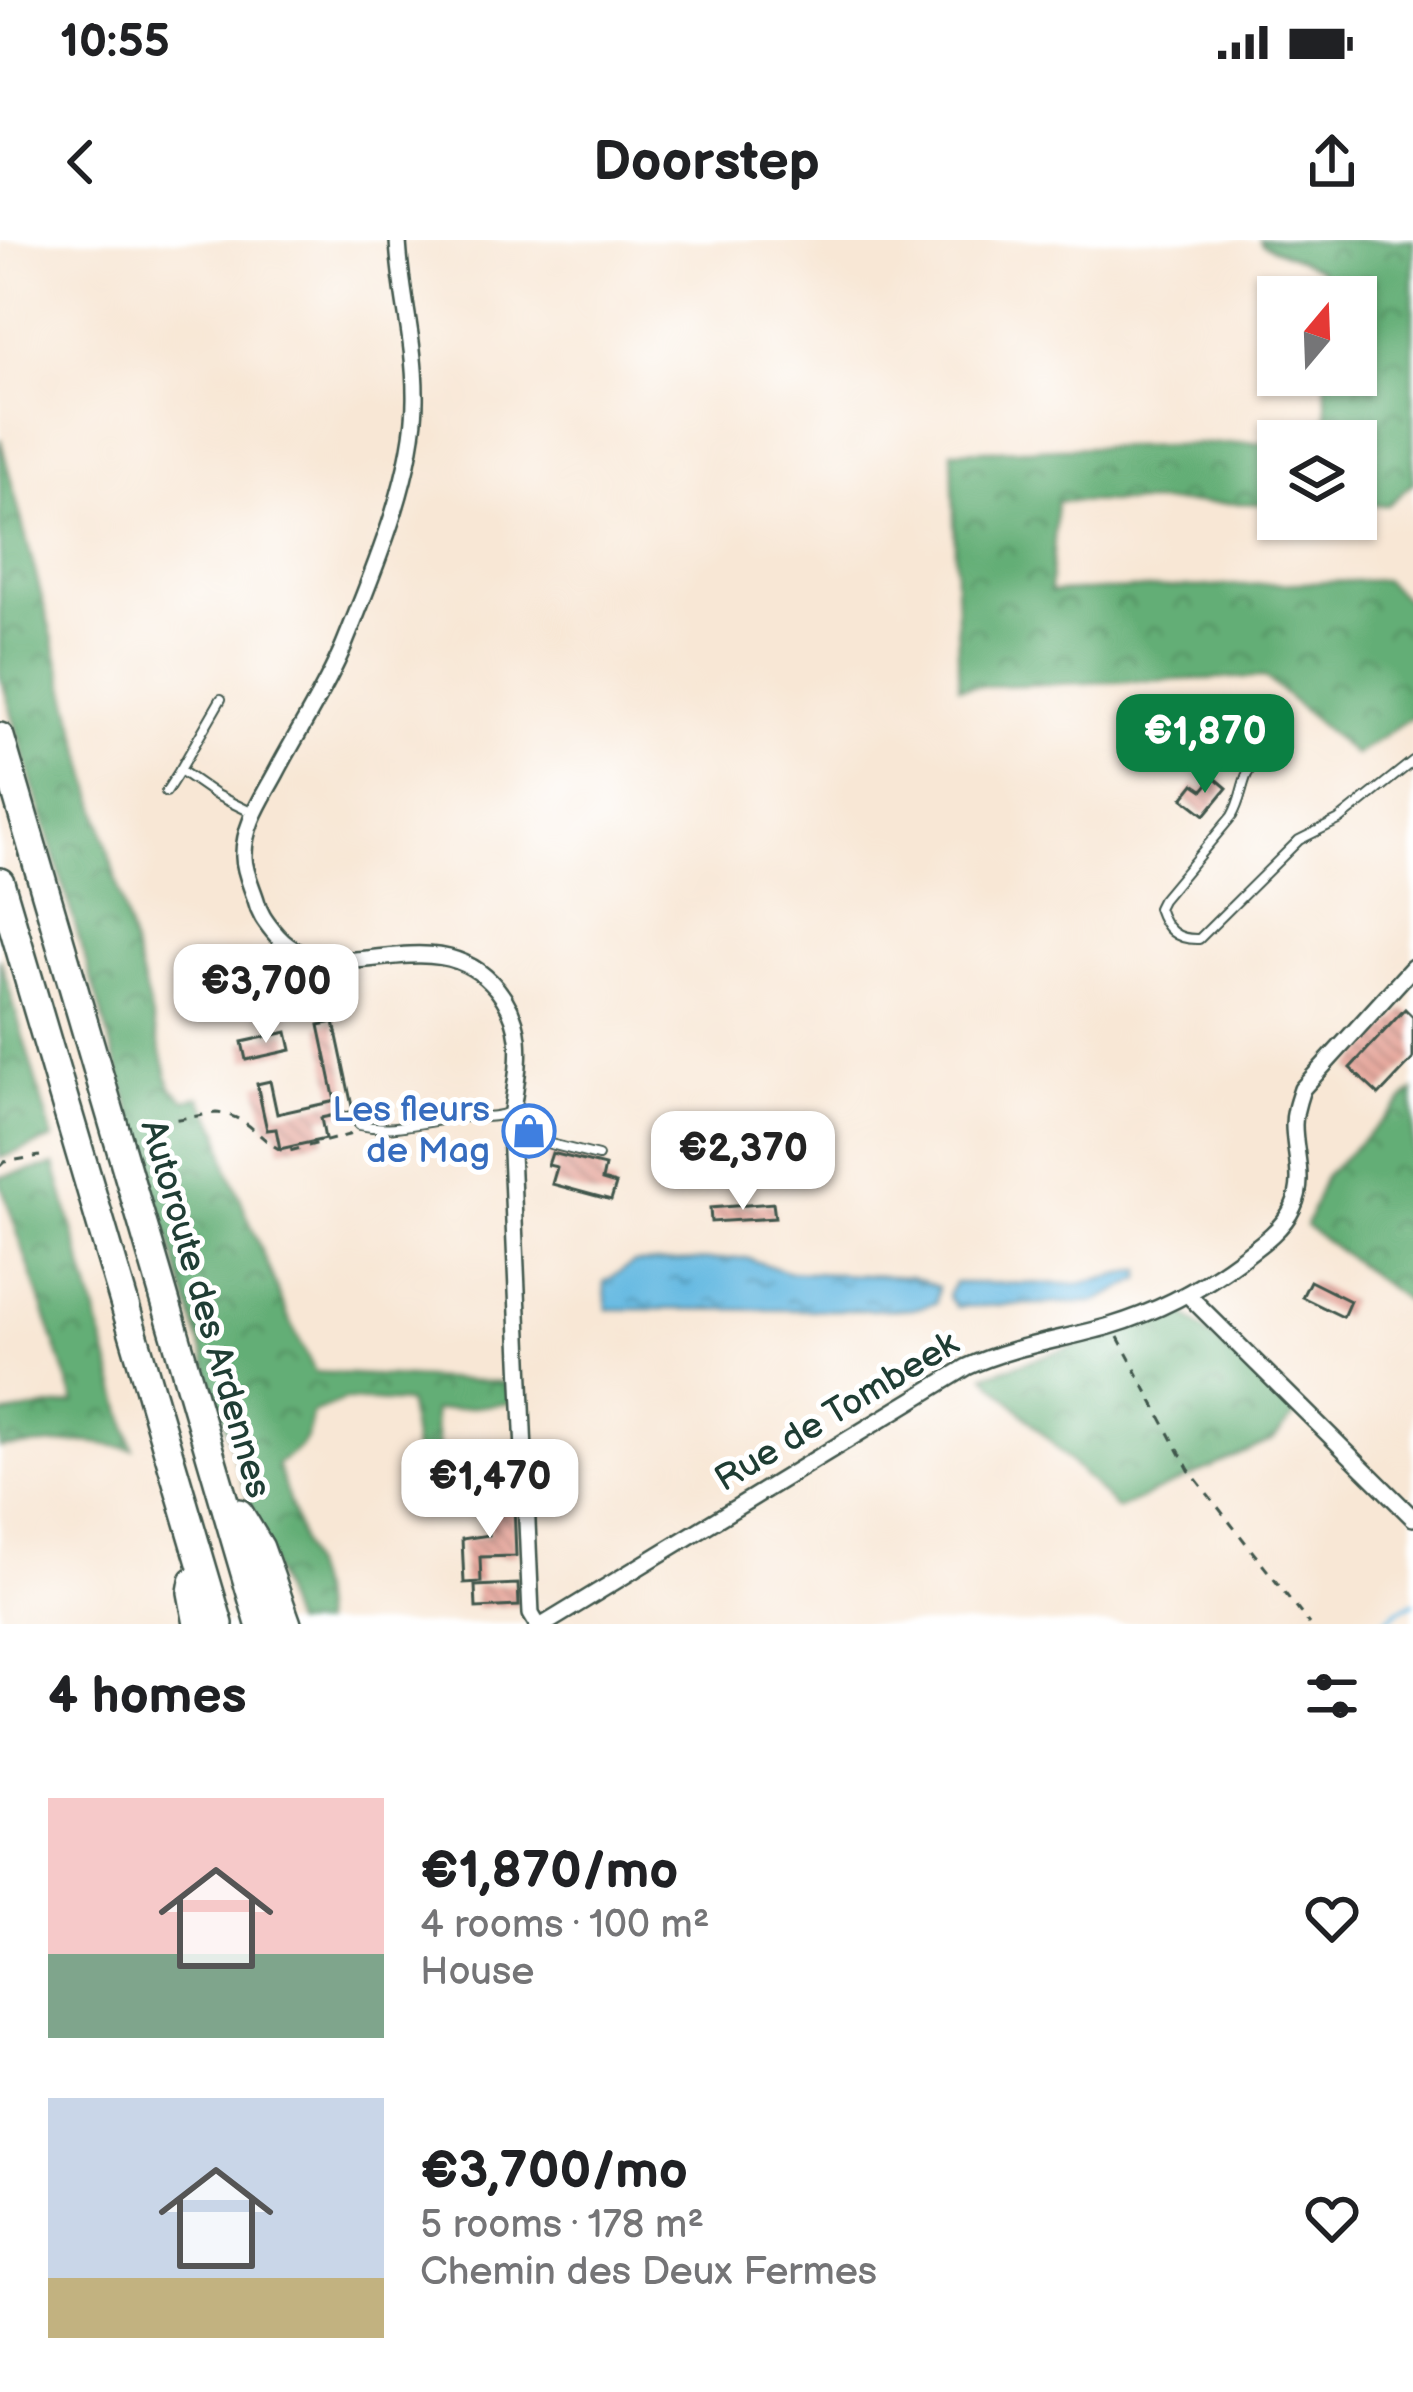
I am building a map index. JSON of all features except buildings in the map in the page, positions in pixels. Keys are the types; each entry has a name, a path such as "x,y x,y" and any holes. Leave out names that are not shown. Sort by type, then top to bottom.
{"highway":[{"name":"Autoroute des Ardennes","path":"0,737 260,1624"},
{"name":"Autoroute des Ardennes","path":"0,882 218,1624"},
{"path":"217,1476 260,1548 287,1624"},
{"path":"198,1553 192,1592 198,1624"}],"street":[{"path":"398,240 416,394 414,423 392,515 342,650 250,821 243,859 260,913 280,939 302,954 333,962 424,954 452,958 490,981 514,1017 518,1056 510,1133 532,1614 541,1624"},
{"name":"Rue de Tombeek","path":"541,1624 967,1366 1112,1325 1187,1294 1225,1271 1281,1226 1294,1205 1299,1183 1294,1126 1302,1089 1413,967"},
{"path":"1187,1294 1413,1518"}],"lane":[{"path":"166,792 221,699"},
{"path":"1256,759 1243,776 1232,816 1158,908 1171,933 1183,939 1199,939 1298,840 1339,820 1413,761"},
{"path":"180,770 254,813"},
{"path":"359,1125 379,1130 496,1118 511,1112"},
{"path":"510,1133 598,1156"}],"path":[{"path":"142,1125 228,1114 249,1123 286,1152 342,1136"},
{"path":"1,1161 40,1156"},
{"path":"1112,1325 1189,1470 1309,1624"}],"green space":[{"path":"1260,240 1413,240 1413,483 1388,505 1377,505 1377,420 1320,420 1327,417 1326,396 1377,396 1377,276 1320,276 1320,269"},
{"path":"0,438 170,1086 185,1100 200,1097 219,1130 228,1169 315,1372 516,1383 514,1403 433,1411 438,1449 431,1454 436,1496 420,1494 408,1403 344,1400 312,1413 302,1444 277,1464 318,1592 321,1624 292,1624 238,1469 0,674"},
{"path":"1257,442 1257,504 1057,501 1050,592 1383,580 1413,605 1413,716 1355,755 1265,677 959,687 952,451"},
{"path":"0,958 53,1139 0,1158"},
{"path":"1413,1091 1413,1306 1306,1226 1325,1176"},
{"path":"55,1165 133,1449 89,1442 0,1448 0,1415 75,1403 0,1181 0,1177"},
{"path":"1182,1312 1299,1411 1273,1440 1117,1509 985,1375"}],"water":[{"path":"746,1258 787,1272 911,1277 938,1287 936,1303 913,1309 607,1309 604,1282 634,1263"},
{"path":"1141,1270 1141,1279 1095,1302 956,1307 948,1296 954,1283 1079,1284"}],"waterway":[{"path":"1382,1624 1413,1603"}],"place":[{"name":"Les fleurs de Mag","path":"529,1131"}]}
